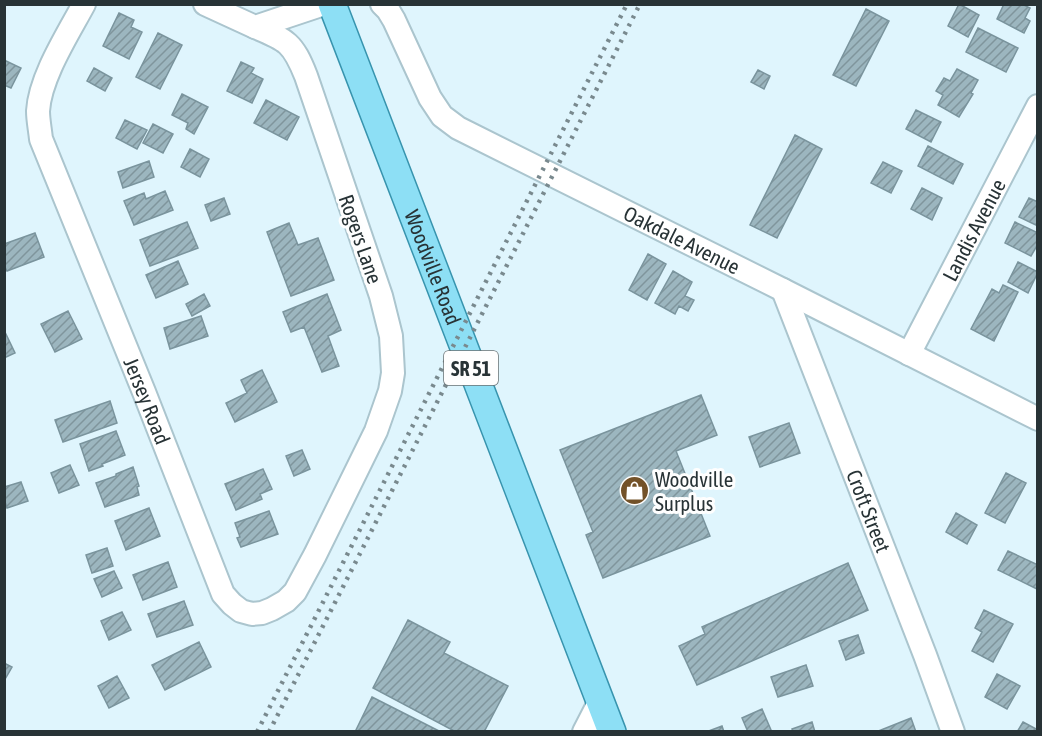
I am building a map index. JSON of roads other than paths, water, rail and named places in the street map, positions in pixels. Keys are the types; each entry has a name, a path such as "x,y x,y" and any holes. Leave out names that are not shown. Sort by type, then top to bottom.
{"main road":[{"name":"Woodville Road","path":"332,4 612,732"}],"street":[{"name":"Jersey Road","path":"84,4 46,77 38,108 41,139 144,392 213,571 224,594 232,604 252,615 279,606 295,592 355,474"},
{"name":"Rogers Lane","path":"205,4 278,36 299,58 381,296 391,336 393,361 390,391 376,431 355,474"},
{"path":"255,27 324,4"},
{"name":"Oakdale Avenue","path":"382,4 394,20 430,98 441,116 458,128 1038,419"},
{"name":"Landis Avenue","path":"909,354 1038,106"},
{"name":"Croft Street","path":"783,290 953,732"},
{"path":"584,732 600,701"}],"railway":[{"path":"257,732 627,4"},
{"path":"269,732 640,4"}],"place":[{"name":"Woodville Surplus","path":"634,491"}]}
